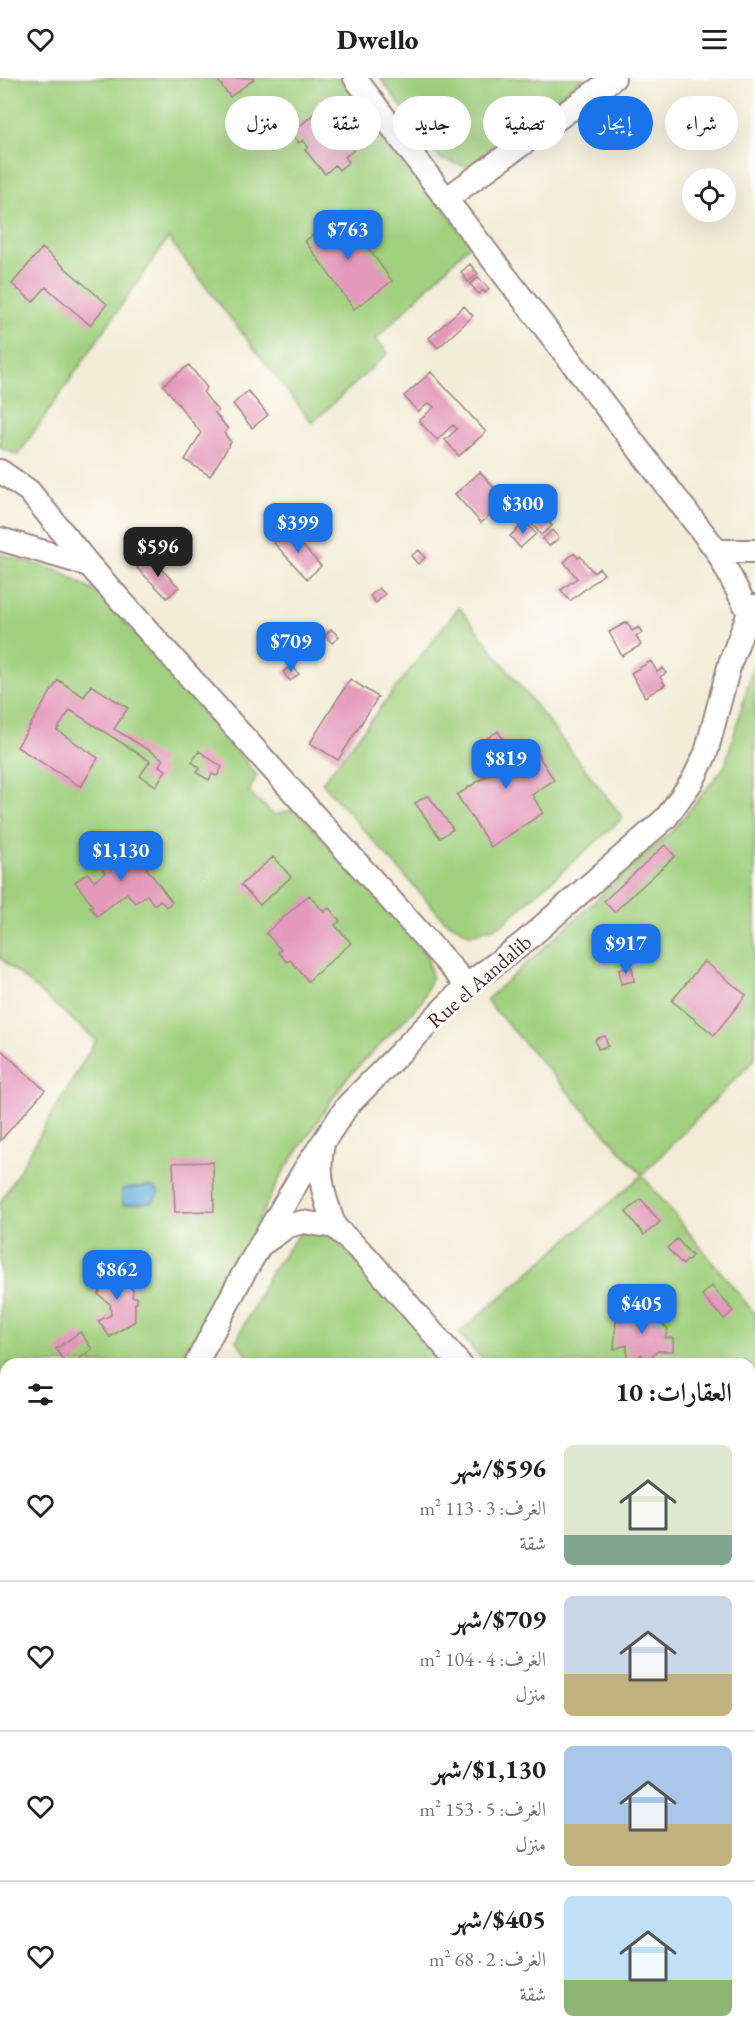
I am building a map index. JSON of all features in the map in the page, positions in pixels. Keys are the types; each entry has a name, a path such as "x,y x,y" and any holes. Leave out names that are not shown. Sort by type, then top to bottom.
{"street":[{"path":"355,78 717,551 752,610"},
{"path":"446,199 614,78"},
{"path":"0,471 29,491 89,565 468,985"},
{"path":"0,539 89,565"},
{"path":"717,551 755,551"},
{"name":"Rue el Aandalib","path":"199,1358 259,1247 325,1137 348,1105 468,985 522,944 666,818 693,780 706,753 730,663 752,610"},
{"path":"325,1137 320,1157 321,1178 328,1210 335,1227 366,1256 455,1358"},
{"path":"259,1247 288,1226 303,1222 335,1227"}],"green space":[{"path":"0,78 344,78 358,96 311,96 311,150 381,150 381,126 393,142 393,150 399,150 471,244 376,339 388,353 312,423 168,238 18,455 0,448"},
{"path":"380,78 584,78 560,96 483,96 483,150 489,150 467,167 441,159 434,150 471,150 471,96 394,96"},
{"path":"0,554 59,571 101,595 257,775 249,792 274,815 296,809 425,948 432,976 421,1003 346,1079 282,1174 188,1358 0,1358 0,1203 96,1040 0,958"},
{"path":"459,607 623,818 501,925 471,935 445,921 322,783"},
{"path":"755,660 755,1059 642,1175 486,1000 674,829 725,766"},
{"path":"642,1175 755,1314 755,1358 481,1358 459,1333"},
{"path":"300,1233 330,1233 444,1358 250,1358 236,1341 271,1272"}],"water":[{"path":"150,1186 159,1194 152,1202 123,1205 122,1189"}],"building":[{"path":"216,78 254,79 231,96"},
{"path":"311,116 311,150 354,150 345,157 349,162 339,170 335,165 325,174 305,150 308,147 303,140 299,143 300,126"},
{"path":"343,213 392,281 354,309 305,241"},
{"path":"42,248 107,304 90,325 46,287 33,302 12,284"},
{"path":"470,264 478,274 468,282 461,272"},
{"path":"478,277 489,289 485,293 483,290 479,294 470,284"},
{"path":"464,306 473,316 438,348 429,338"},
{"path":"189,365 207,388 203,392 218,411 215,413 228,429 224,433 231,442 210,476 185,460 201,433 163,385"},
{"path":"431,372 486,432 459,456 445,440 457,429 453,425 437,440 419,421 434,407 429,403 418,412 404,396"},
{"path":"248,391 268,415 252,428 233,404"},
{"path":"480,472 506,501 481,523 455,494"},
{"path":"539,501 544,506 539,510 552,526 541,535 524,514"},
{"path":"526,522 536,534 520,548 510,536"},
{"path":"289,530 321,566 307,579 274,543"},
{"path":"552,530 559,538 549,546 543,539"},
{"path":"419,550 425,558 418,564 411,556"},
{"path":"574,553 578,558 580,556 594,573 599,568 604,574 570,601 561,590 577,578 564,562"},
{"path":"149,557 179,587 167,598 137,568"},
{"path":"379,588 385,594 376,603 370,596"},
{"path":"627,622 632,631 639,627 642,633 636,636 641,645 622,656 609,632"},
{"path":"331,629 339,637 332,643 325,636"},
{"path":"651,661 657,672 663,668 666,673 660,677 665,685 645,697 631,673"},
{"path":"292,665 299,674 290,681 283,672"},
{"path":"350,679 378,697 338,760 310,743"},
{"path":"58,680 84,697 91,685 128,708 114,729 163,759 159,766 166,770 156,786 140,776 150,761 70,710 57,730 98,758 81,787 17,747"},
{"path":"498,731 512,754 530,742 554,780 532,795 543,813 491,847 457,795 494,771 477,745"},
{"path":"199,751 222,767 217,776 212,774 209,780 197,773 200,768 192,762"},
{"path":"428,795 453,829 440,838 415,803"},
{"path":"665,845 675,856 614,912 604,901"},
{"path":"130,846 172,902 166,907 160,900 154,905 147,895 135,903 127,893 97,916 90,907 93,906 75,882 87,873 94,881 105,873 97,861 115,847 120,854"},
{"path":"273,857 291,877 260,905 241,885"},
{"path":"309,895 324,912 329,908 340,921 335,925 351,943 308,981 290,960 287,962 278,952 281,950 266,933"},
{"path":"704,961 746,995 714,1035 672,1001"},
{"path":"632,967 634,981 621,984 619,969"},
{"path":"605,1036 608,1046 598,1049 595,1039"},
{"path":"0,1049 45,1090 0,1141"},
{"path":"213,1162 214,1211 175,1212 173,1163"},
{"path":"641,1199 660,1222 644,1235 626,1212"},
{"path":"677,1239 692,1256 683,1265 667,1248"},
{"path":"113,1268 123,1277 126,1274 133,1282 129,1286 133,1290 132,1297 137,1297 137,1303 135,1303 135,1321 110,1337 98,1321 111,1315 110,1304 98,1294 104,1284 99,1279 101,1270 110,1274"},
{"path":"712,1286 733,1311 724,1319 702,1295"},
{"path":"644,1306 668,1329 665,1338 673,1338 673,1351 657,1351 651,1358 645,1358 641,1354 639,1357 627,1358 627,1345 614,1349 616,1320 620,1322 636,1314 636,1308 640,1308 640,1311"},
{"path":"80,1332 92,1349 80,1358 62,1358 56,1349"}]}
